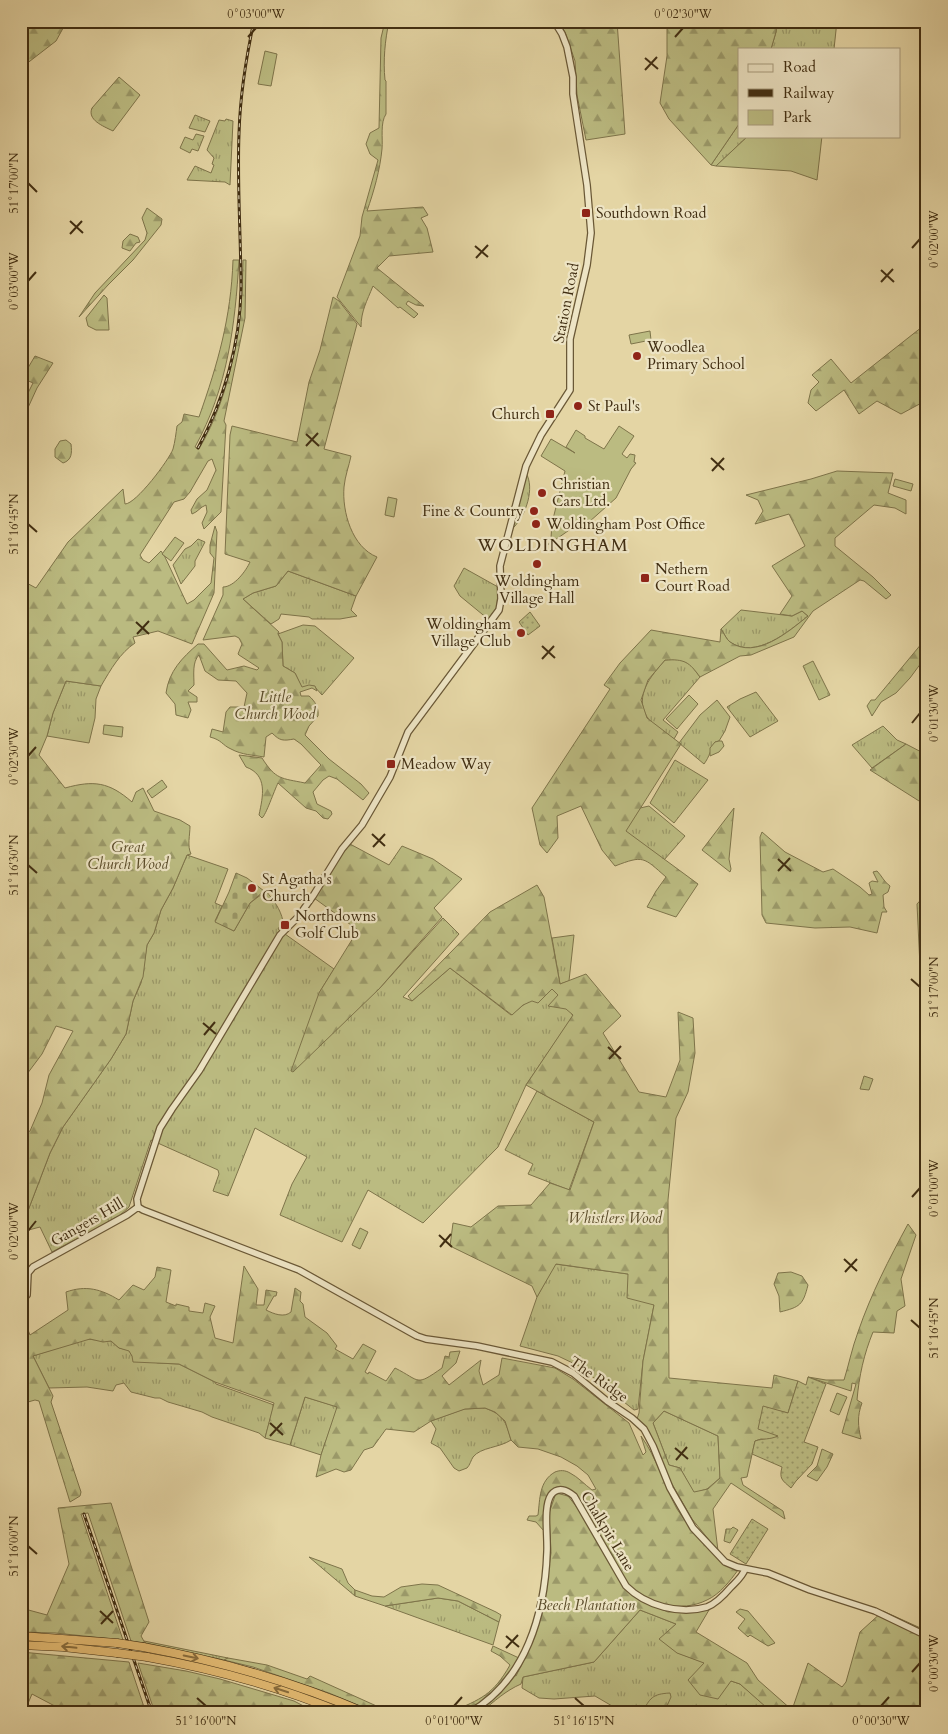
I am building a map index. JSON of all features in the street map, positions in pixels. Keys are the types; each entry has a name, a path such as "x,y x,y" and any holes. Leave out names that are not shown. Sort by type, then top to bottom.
{"highway":[{"path":"21,1636 143,1647 194,1657 251,1672 307,1690 366,1713"},
{"path":"21,1644 117,1653 185,1664 243,1678 344,1713"}],"street":[{"name":"Station Road","path":"138,1207 136,1199 155,1142 160,1128 172,1108 199,1071 280,935 298,917 342,849 362,825 390,777 408,732 499,610 501,599 500,566 527,463 544,430 570,390 570,339 587,265 590,242 587,185 573,94 573,77 567,47 554,21"},
{"name":"Gangers Hill","path":"21,1301 27,1296 26,1284 28,1273 33,1267 138,1207 190,1228"},
{"name":"The Ridge","path":"190,1228 299,1270 417,1336 552,1362 573,1373 644,1429 654,1446 670,1488 693,1528 725,1562 745,1569 768,1573 810,1590 875,1611 927,1636"},
{"name":"Chalkpit Lane","path":"469,1713 478,1708 503,1686 519,1664 530,1640 542,1600 547,1553 547,1508 550,1496 556,1490 564,1490 574,1496 626,1586 634,1594 655,1605 667,1609 707,1607 726,1594 744,1574 745,1569"}],"green space":[{"path":"21,21 67,21 56,41 21,68"},
{"path":"385,21 389,21 384,58 386,114 382,126 380,165 367,211 423,207 428,215 421,218 427,228 433,252 389,256 377,268 424,306 408,301 406,304 418,314 414,318 400,307 398,308 373,286 363,311 361,327 337,297 360,236 362,217 378,160 370,154 366,144 370,133 379,128 381,38"},
{"path":"558,21 617,21 625,134 586,140 577,95 575,61 565,32"},
{"path":"667,21 777,21 771,48 738,48 738,125 711,165 669,119 660,103 667,56"},
{"path":"777,21 837,21 834,48 771,48"},
{"path":"265,51 277,54 271,86 258,84"},
{"path":"119,77 140,95 113,131 97,122 91,112 92,108"},
{"path":"195,115 210,121 205,132 189,128"},
{"path":"226,119 233,121 230,185 225,182 187,180 195,166 211,173 214,158 207,150 219,120 225,121"},
{"path":"738,125 738,138 746,138 716,166 711,165"},
{"path":"196,134 204,136 198,151 192,149 190,153 180,148 185,137 193,140"},
{"path":"746,138 822,138 817,180 791,171 716,166"},
{"path":"147,208 162,219 161,225 133,260 79,317 95,293 145,240 147,233 142,218"},
{"path":"130,234 138,237 140,242 136,243 130,251 122,248 123,241"},
{"name":"Great Church Wood","path":"233,260 239,260 235,308 228,355 215,402 195,447 199,449 210,427 220,405 227,382 237,334 243,260 246,260 245,318 224,421 226,425 221,512 204,529 202,523 207,512 206,505 192,514 191,510 197,499 207,490 216,470 212,459 208,461 184,499 174,502 140,555 143,560 149,563 161,551 187,604 194,600 211,583 214,558 210,553 210,545 215,526 217,532 214,593 192,644 158,631 133,637 135,643 120,657 101,686 66,681 39,755 65,788 84,784 101,785 116,790 132,802 136,792 143,788 154,811 180,820 190,826 189,844 191,854 187,855 161,910 154,933 147,945 143,977 133,1001 126,1034 111,1059 63,1127 50,1153 21,1229 21,1136 30,1131 42,1103 49,1075 73,1031 56,1026 42,1054 21,1082 21,580 36,588 68,542 123,489 125,504 137,497 152,481 170,455 174,446 177,426 182,422 184,414 199,417 222,340 230,301"},
{"path":"104,295 107,298 109,330 96,330 88,326 86,318"},
{"name":"Little Church Wood","path":"333,297 339,301 357,324 324,449 351,456 344,487 347,517 350,528 361,545 377,557 356,596 288,571 276,586 253,593 243,599 279,632 278,634 282,642 283,666 295,673 302,687 315,686 317,691 312,688 300,692 301,696 309,696 311,698 318,710 318,716 309,726 305,735 329,759 361,784 369,793 363,800 337,779 329,776 313,792 317,804 331,811 332,814 328,819 323,818 316,811 306,808 278,783 262,818 259,815 262,801 261,781 258,775 246,767 239,755 262,758 271,770 280,777 305,783 321,765 294,739 282,740 272,733 266,737 264,757 243,754 210,737 212,729 223,732 226,712 230,707 244,707 247,693 236,681 218,680 205,671 199,655 194,665 194,685 188,691 197,697 197,702 188,702 191,710 188,718 176,715 175,704 166,693 173,672 187,654 198,644 204,644 227,670 244,666 257,670 259,668 238,654 242,644 239,638 235,636 203,640 223,595 223,587 231,584 243,574 250,562 225,554 230,435 232,426 297,442 309,382 320,350"},
{"path":"927,323 927,349 924,353 927,357 927,380 922,385 927,394 927,400 901,414 877,401 859,414 844,390 816,411 808,403 811,390 819,382 812,375 831,359 851,383"},
{"path":"650,331 651,340 631,344 629,335"},
{"path":"35,356 53,363 37,388 21,423 21,407 33,383 22,378"},
{"path":"619,426 634,436 622,454 627,458 630,454 635,455 634,462 636,463 616,498 580,530 575,526 545,547 554,540 551,538 552,523 565,471 541,456 551,439 575,453 566,447 576,430 585,438 604,449"},
{"path":"66,440 71,444 71,453 70,458 63,463 55,457 55,449 60,441"},
{"path":"837,471 893,473 888,493 906,500 906,514 895,508 874,505 835,538 835,546 873,577 891,595 886,599 864,581 860,580 813,611 794,637 751,655 740,656 700,677 686,662 665,660 648,680 641,700 647,718 681,744 626,831 698,884 676,917 647,907 666,877 643,860 632,860 615,866 602,850 581,806 557,816 558,838 547,853 540,845 532,808 610,689 604,685 620,663 651,630 720,642 721,629 730,642 740,647 750,648 771,642 808,616 802,611 792,616 780,614 792,596 772,566 805,546 789,514 755,524 763,511 758,500 746,495"},
{"path":"526,473 530,486 528,501 522,516 513,527"},
{"path":"895,479 913,484 911,491 893,486"},
{"path":"388,497 397,499 394,517 385,515"},
{"path":"175,537 184,543 171,561 162,554"},
{"path":"198,539 205,542 195,561 195,566 181,584 173,565 185,549"},
{"path":"464,568 498,587 497,607 488,619 460,596 454,586"},
{"path":"288,571 356,596 351,610 357,616 340,619 312,619 281,614 279,619 271,624 243,599 253,593 276,586"},
{"path":"741,610 792,616 802,611 808,616 782,636 761,646 750,648 740,647 730,642 721,629"},
{"path":"530,612 540,626 528,635 519,622"},
{"path":"303,625 315,626 354,658 322,695 314,686 302,688 295,673 283,666 282,642 278,634"},
{"path":"927,637 927,654 924,659 896,693 881,702 872,716 867,706 871,700 875,700"},
{"path":"680,659 691,665 700,677 663,720 678,732 674,739 649,720 643,709 642,701 646,686 665,660"},
{"path":"813,661 830,695 819,700 803,666"},
{"path":"66,681 101,686 96,699 95,718 89,743 47,736 53,713"},
{"path":"756,692 778,721 750,737 727,707"},
{"path":"689,695 698,704 677,729 666,719"},
{"path":"717,700 730,717 725,731 719,741 715,742 704,764 679,743 700,715"},
{"path":"104,725 123,727 122,737 103,734"},
{"path":"883,726 897,740 906,744 872,768 852,745"},
{"path":"722,741 724,746 719,752 710,756 710,748 715,742"},
{"path":"906,744 927,755 927,806 870,770"},
{"path":"675,760 708,780 674,823 650,803"},
{"path":"162,780 167,787 152,798 147,791"},
{"path":"649,806 685,836 664,860 625,831 640,808"},
{"path":"734,808 729,859 730,872 702,850"},
{"path":"762,832 785,852 823,872 833,869 869,895 872,894 869,883 872,881 878,882 873,872 877,871 890,886 888,892 883,895 884,907 887,912 882,912 877,933 850,927 815,928 766,923 762,915 760,837"},
{"path":"350,844 389,865 402,846 433,859 462,879 434,908 442,917 379,989 293,1072 291,1071 319,993 358,930 314,898 342,853"},
{"path":"187,855 228,869 215,903 222,906 215,921 234,931 250,903 266,891 282,916 283,921 278,929 334,969 319,993 379,989 443,918 459,934 403,997 412,1001 450,968 511,1015 543,989 557,988 573,1016 526,1085 498,1147 423,1223 368,1190 342,1242 280,1215 292,1184 307,1157 255,1128 228,1196 213,1191 219,1174 218,1170 151,1140 129,1207 118,1217 52,1252 40,1227 21,1232 50,1153 63,1127 111,1059 126,1034 133,1001 141,983 147,945 154,933 161,910"},
{"path":"236,873 247,878 264,891 250,903 234,931 215,922"},
{"name":"Whistlers Wood","path":"537,885 544,897 560,984 586,974 621,1016 603,1033 639,1092 666,1097 680,1060 678,1012 693,1018 695,1053 688,1092 676,1118 668,1200 669,1378 772,1388 774,1375 798,1381 788,1413 763,1407 779,1436 769,1440 761,1439 755,1441 747,1477 741,1478 743,1485 783,1511 785,1519 731,1483 713,1509 718,1551 692,1519 665,1472 649,1431 637,1419 643,1361 654,1305 627,1298 628,1274 556,1264 537,1297 532,1286 450,1246 453,1223 471,1227 498,1206 531,1205 550,1183 570,1190 594,1122 526,1085 573,1015 566,1009 548,1006 558,995 552,989 538,1003 532,1001 523,1005 512,1015 450,968 412,1001 408,996 490,912","holes":["664,1411 718,1436 720,1478 708,1489 694,1492 680,1468 669,1465 653,1423"]},
{"path":"927,893 927,1029 922,1008 917,904"},
{"path":"574,935 569,981 560,984 552,938"},
{"path":"864,1076 873,1079 869,1090 860,1089"},
{"path":"537,1091 594,1122 569,1190 528,1174 533,1164 505,1150"},
{"path":"908,1224 916,1235 901,1279 905,1306 897,1311 894,1333 873,1332 867,1349 857,1400 862,1403 859,1412 861,1439 842,1433 856,1384 852,1383 851,1391 808,1377 844,1380 856,1338 869,1304"},
{"path":"360,1228 368,1232 360,1249 352,1245"},
{"path":"555,1264 628,1274 654,1305 643,1361 638,1409 634,1410 579,1366 558,1356 520,1346 537,1297"},
{"path":"244,1266 258,1289 256,1305 264,1305 266,1290 277,1292 266,1310 279,1315 288,1314 291,1312 295,1288 301,1292 300,1301 303,1304 305,1317 327,1333 337,1346 335,1349 353,1359 363,1344 376,1351 365,1372 368,1374 369,1372 386,1381 395,1368 414,1379 422,1380 427,1378 442,1368 445,1356 449,1357 450,1352 460,1351 456,1363 442,1376 449,1385 481,1360 479,1371 483,1385 499,1375 502,1358 555,1368 573,1379 629,1423 643,1455 646,1452 641,1436 652,1453 672,1500 683,1519 716,1557 728,1566 738,1570 720,1591 697,1604 686,1606 665,1605 645,1597 628,1584 576,1495 557,1488 545,1507 544,1531 536,1522 527,1520 529,1516 538,1515 543,1485 555,1472 568,1472 576,1476 592,1490 596,1489 588,1475 561,1457 538,1449 518,1447 511,1440 505,1421 495,1412 485,1408 465,1409 431,1421 414,1432 386,1429 373,1447 364,1450 351,1470 344,1472 336,1469 316,1477 321,1455 337,1407 305,1397 290,1445 265,1438 274,1403 215,1382 179,1364 133,1362 129,1351 119,1348 111,1341 103,1342 90,1339 33,1356 53,1396 51,1402 81,1492 80,1496 70,1502 39,1401 35,1400 21,1404 21,1312 30,1335 68,1310 66,1292 93,1289 119,1300 133,1285 144,1290 155,1277 157,1267 171,1270 166,1302 176,1306 176,1304 189,1307 189,1311 203,1313 205,1303 215,1306 210,1317 215,1338 233,1343"},
{"path":"791,1272 802,1276 808,1285 800,1304 780,1312 779,1296 774,1284 778,1273"},
{"path":"85,1339 111,1341 119,1348 129,1350 132,1356 158,1363 179,1364 216,1384 274,1405 265,1438 259,1433 202,1412 160,1398 131,1392 124,1383 116,1385 113,1391 87,1387 49,1388 33,1356"},
{"path":"808,1377 826,1384 804,1442 818,1447 812,1464 791,1488 782,1479 782,1467 752,1454 755,1441 778,1436 758,1429 763,1406 788,1413 798,1381 806,1385"},
{"path":"837,1393 847,1397 839,1415 830,1411"},
{"path":"305,1397 338,1407 321,1455 290,1445"},
{"path":"485,1408 500,1416 508,1428 511,1440 481,1451 473,1457 467,1468 459,1471 454,1468 440,1448 431,1443 436,1429 431,1421 464,1409"},
{"path":"664,1411 718,1436 720,1478 707,1489 694,1493 680,1468 669,1465 653,1423"},
{"path":"822,1449 833,1454 817,1481 807,1476 817,1466"},
{"name":"Beech Plantation","path":"556,1493 568,1496 579,1510 625,1588 633,1596 668,1612 709,1610 696,1632 747,1663 758,1680 792,1710 808,1663 842,1687 846,1682 860,1632 883,1611 927,1631 927,1713 763,1713 767,1708 740,1684 731,1681 718,1699 700,1695 688,1680 704,1663 677,1653 659,1639 676,1624 640,1610 594,1662 523,1677 521,1684 505,1693 481,1712 514,1675 516,1676 533,1641 544,1601 551,1553 549,1513"},
{"path":"111,1503 149,1622 141,1636 145,1643 131,1641 88,1513 81,1514 123,1640 55,1633 21,1632 21,1608 47,1615 69,1564 58,1508"},
{"path":"752,1519 768,1529 746,1564 730,1554"},
{"path":"733,1527 738,1530 730,1543 724,1541 726,1529"},
{"path":"309,1557 342,1569 348,1583 355,1590 355,1596"},
{"path":"422,1584 438,1585 496,1612 501,1615 499,1622 458,1601 438,1598 385,1606 355,1596 355,1590 372,1596 384,1597 401,1587"},
{"path":"438,1598 458,1601 499,1622 493,1645 385,1606"},
{"path":"740,1609 748,1611 775,1643 768,1646 750,1635 748,1637 738,1628 745,1619 736,1612"},
{"path":"640,1610 676,1624 660,1639 678,1653 705,1663 731,1681 740,1684 768,1708 763,1713 624,1713 595,1696 554,1699 539,1698 522,1688 523,1677 594,1662"},
{"path":"144,1641 228,1658 224,1660"},
{"path":"493,1646 519,1658 507,1676 481,1703 461,1712 451,1712 485,1695 492,1690 504,1675 510,1665 491,1651"},
{"path":"21,1652 129,1662 146,1713 68,1713 32,1694 24,1713 21,1713"},
{"path":"228,1658 267,1665 307,1679 310,1676 392,1713 377,1713 329,1693 253,1667 224,1660"},
{"path":"138,1663 220,1679 294,1701 317,1713 155,1713"},
{"path":"670,1693 671,1697 667,1706 669,1713 642,1713 652,1698 659,1694"}],"railway":[{"path":"198,448 216,411 223,391 238,330 241,289 238,172 240,120 244,77 254,21"},
{"path":"84,1514 152,1713"}],"place":[{"name":"Southdown Road","path":"586,213"},
{"name":"Woodlea Primary School","path":"637,356"},
{"name":"St Paul's","path":"578,406"},
{"name":"Church","path":"550,414"},
{"name":"Christian Cars Ltd.","path":"542,493"},
{"name":"Fine & Country","path":"534,511"},
{"name":"Woldingham Post Office","path":"536,524"},
{"name":"Woldingham Village Hall","path":"537,564"},
{"name":"Nethern Court Road","path":"645,578"},
{"name":"Woldingham Village Club","path":"521,633"},
{"name":"Meadow Way","path":"391,764"},
{"name":"St Agatha's Church","path":"252,888"},
{"name":"Northdowns Golf Club","path":"285,925"}],"district":[{"name":"WOLDINGHAM","path":"553,545"}]}
